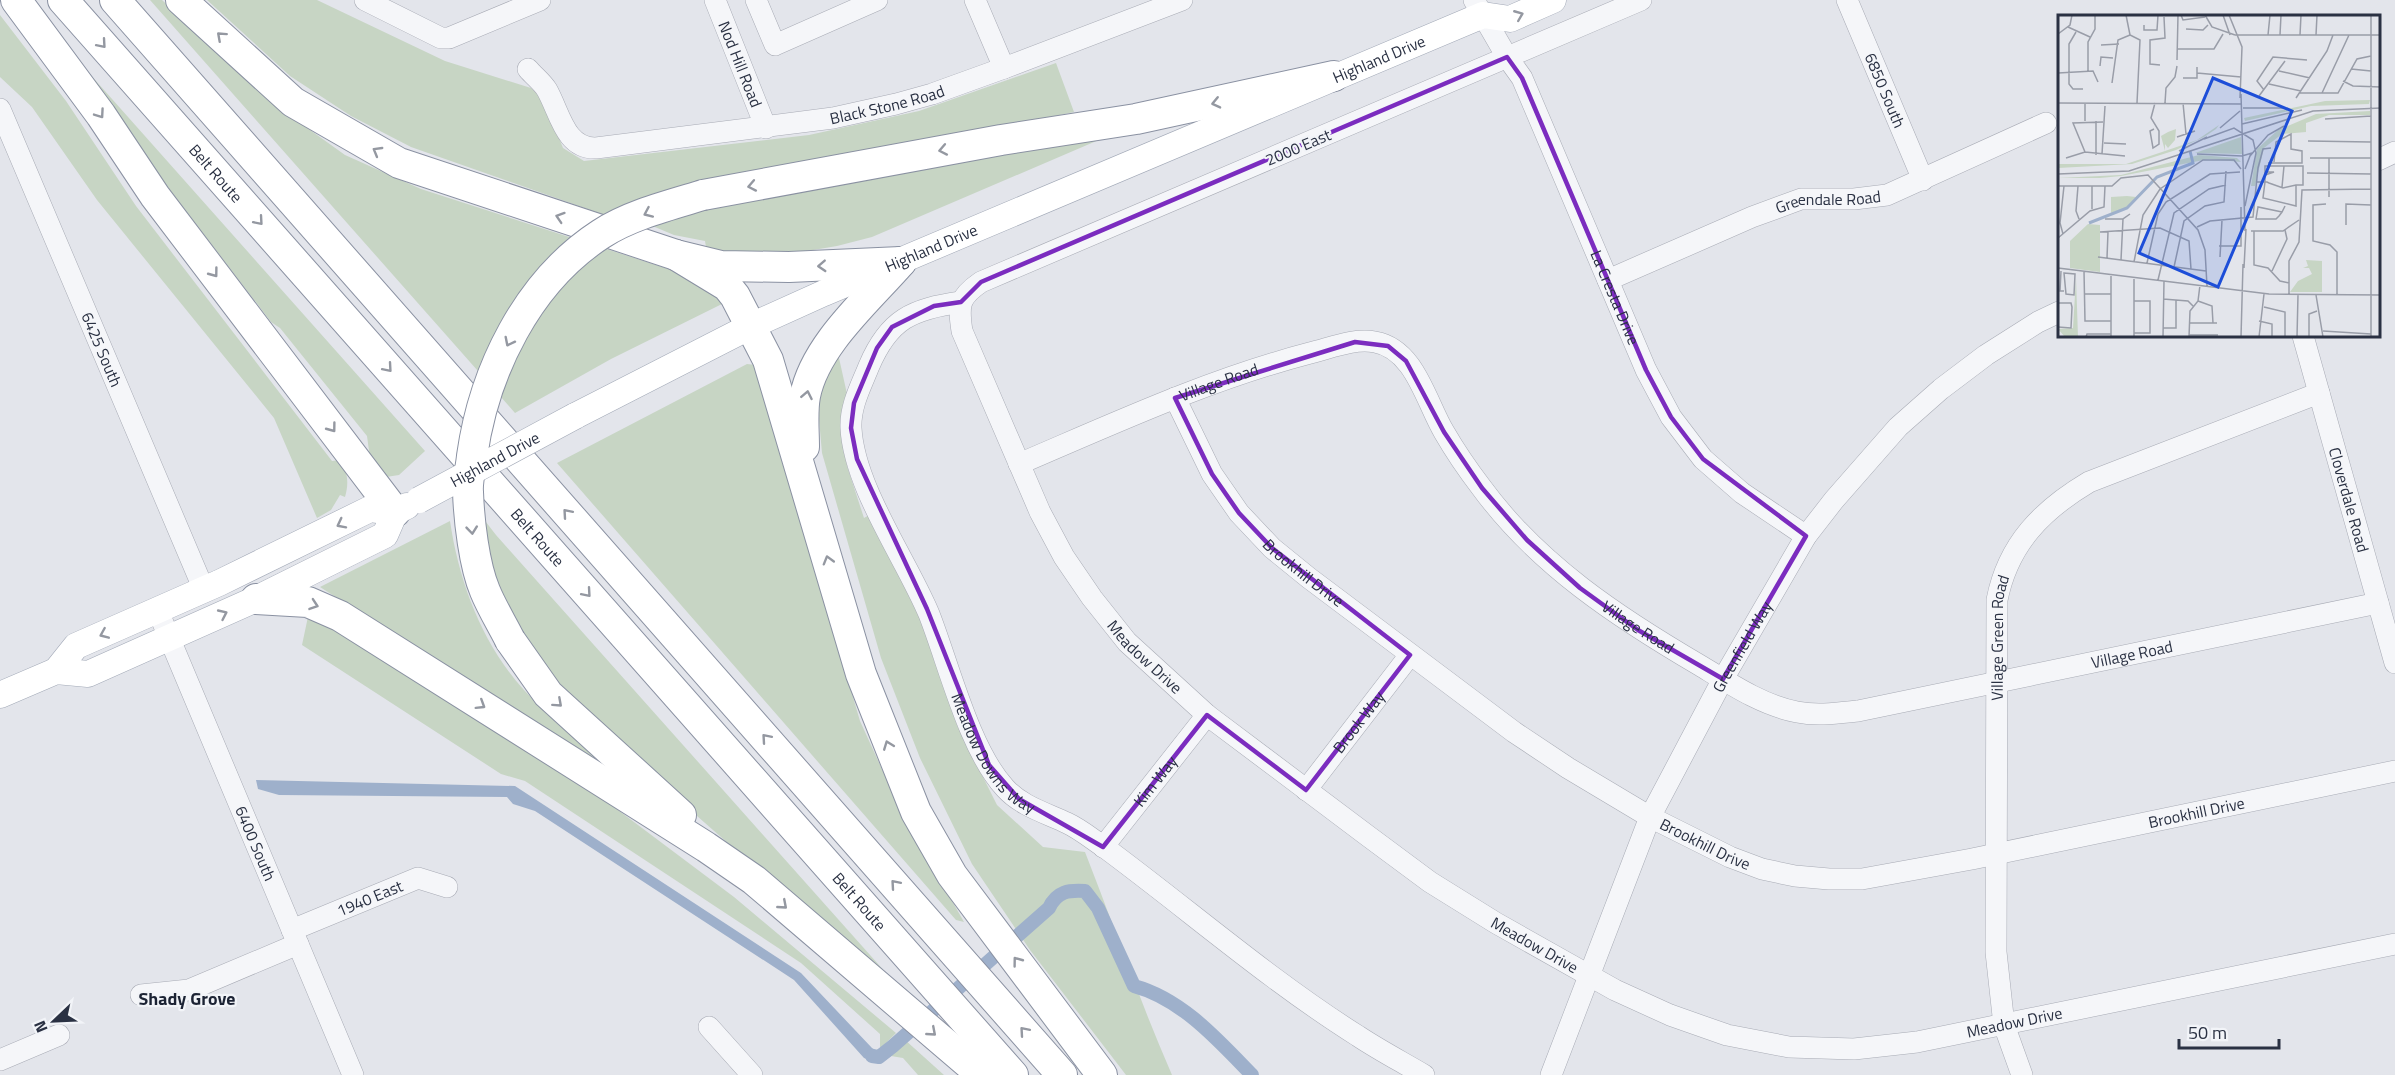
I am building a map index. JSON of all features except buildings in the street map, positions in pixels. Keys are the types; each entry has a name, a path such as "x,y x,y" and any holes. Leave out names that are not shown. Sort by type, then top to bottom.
{"highway":[{"path":"16,0 101,115 155,196 407,506"},
{"name":"Belt Route","path":"63,0 1013,1075"},
{"path":"115,0 1062,1075"},
{"path":"181,0 293,102 399,163 676,255 721,266 789,267 902,262"},
{"path":"982,1075 754,880 548,694 510,640 484,590 473,541 467,490 475,434 493,374 525,311 561,267 602,233 657,209 703,195 1001,140 1136,119 1334,76"},
{"path":"676,255 727,286 768,360 861,674 916,812 952,875 1102,1075"},
{"path":"803,474 805,396 815,365 838,330 902,262"},
{"path":"256,599 308,602 340,616 706,847 754,880"}],"main road":[{"name":"Highland Drive","path":"407,506 575,416 751,327 824,293 902,262 1334,76 1482,5 1510,19 1553,0"},
{"path":"56,671 76,646 204,590 370,509 407,506"},
{"path":"0,694 56,671 88,674 170,639 321,569 385,535 407,506"}],"street":[{"path":"365,0 441,38 449,38 540,0"},
{"name":"Nod Hill Road","path":"715,0 766,128"},
{"path":"756,0 775,45 840,8 877,0"},
{"path":"975,0 1004,68"},
{"name":"Black Stone Road","path":"528,69 546,88 566,130 577,144 586,148 596,148 766,128 833,118 896,104 932,94 1004,68 1182,0"},
{"name":"2000 East","path":"961,302 968,291 981,282 1641,0"},
{"name":"6850 South","path":"1847,0 1923,180"},
{"name":"La Cresta Drive","path":"1482,5 1507,57 1522,78 1646,370 1671,417 1703,459 1742,493 1806,537"},
{"name":"6425 South","path":"0,109 204,590"},
{"name":"Greendale Road","path":"1608,280 1752,217 1801,199 1854,199 1887,195 2046,123"},
{"path":"2380,160 2395,152"},
{"name":"Meadow Drive","path":"961,302 962,331 1040,512 1064,557 1092,598 1127,642 1207,715 1430,882 1588,976 1670,1016 1727,1035 1789,1047 1854,1050 1917,1042 2004,1025 2395,944"},
{"name":"Meadow Downs Way","path":"961,302 934,306 902,320 885,335 877,348 854,403 851,428 857,459 874,501 927,609 959,698 989,765 1005,788 1018,800 1073,827 1103,847 1227,942 1348,1029 1424,1075"},
{"name":"Greenfield Way","path":"1551,1075 1650,817 1723,679 1806,537 1840,492 1898,427 1941,389 1986,355 2038,322 2058,312"},
{"name":"Cloverdale Road","path":"2304,338 2395,663"},
{"name":"Village Road","path":"1019,464 1175,398 1282,361 1355,342 1377,342 1388,346 1406,361 1444,432 1482,488 1527,540 1580,588 1629,623 1723,679 1772,705 1799,713 1828,714 1858,711 2378,603"},
{"name":"Village Green Road","path":"2022,1075 2004,1025 1996,952 1996,682 1997,600 2000,584 2014,552 2034,524 2059,500 2089,482 2319,393"},
{"name":"Brookhill Drive","path":"1175,398 1212,474 1239,513 1272,548 1514,732 1650,817 1730,857 1762,869 1795,876 1862,879 2395,771"},
{"name":"6400 South","path":"158,611 353,1075"},
{"name":"Brook Way","path":"1306,790 1410,655"},
{"name":"Kim Way","path":"1103,847 1207,715"},
{"name":"1940 East","path":"141,995 189,990 418,878 447,887"},
{"path":"709,1027 752,1075"},
{"path":"0,1060 59,1035"}],"highlighted area":[{"path":"1507,57 1522,78 1646,370 1671,417 1703,459 1806,536 1723,679 1638,630 1580,588 1527,540 1482,488 1444,432 1406,361 1388,346 1355,342 1175,398 1212,474 1239,513 1272,548 1410,655 1306,790 1207,715 1103,847 1019,799 989,765 927,609 857,459 851,428 854,403 877,348 892,327 934,306 961,302 981,282"}],"green space":[{"path":"24,0 425,451 399,475 386,477 370,458 367,436 280,328 271,322"},
{"path":"150,0 162,0 271,102 345,155 421,189 696,278 724,303 611,359 515,413"},
{"path":"207,0 317,0 445,61 531,88 543,99 563,148 584,161 809,135 919,111 1056,63 1074,112 893,150 610,217 411,147 351,116 290,76"},
{"path":"0,15 66,101 136,206 332,461 340,460 343,464 347,482 345,497 340,495 331,510 317,518 274,418 97,200 32,107 0,77"},
{"path":"1101,139 872,237 837,246 783,255 707,253 705,241 674,235 643,222 870,173"},
{"path":"837,349 847,394 844,428 847,466 864,518 871,514 933,644 957,725 997,805 1043,847 1085,852 1172,1075 1126,1075 1030,950 972,864 920,758 881,658 822,453 818,408 827,367"},
{"path":"747,364 756,365 860,721 902,813 964,922 956,920 557,463"},
{"path":"479,513 496,535 903,992 852,952 656,780 505,632"},
{"path":"450,521 466,589 496,653 524,690 594,756 603,768 320,587"},
{"path":"309,612 586,786 734,897 896,1033 880,1049 880,1034 801,963 525,781 501,774 302,645"},
{"path":"904,1039 944,1075 918,1075 903,1058 885,1055"}],"water":[{"path":"256,780 515,786 801,973 872,1048 879,1052 885,1046 891,1056 880,1064 864,1058 794,980 535,811 513,804 507,797 279,795 258,789"}],"waterway":[{"path":"872,1056 879,1057 893,1046 1049,908 1056,898 1069,891 1085,891 1098,908 1134,986 1168,1000 1198,1022 1252,1075"}],"district":[{"name":"Shady Grove","path":"187,998"}]}
